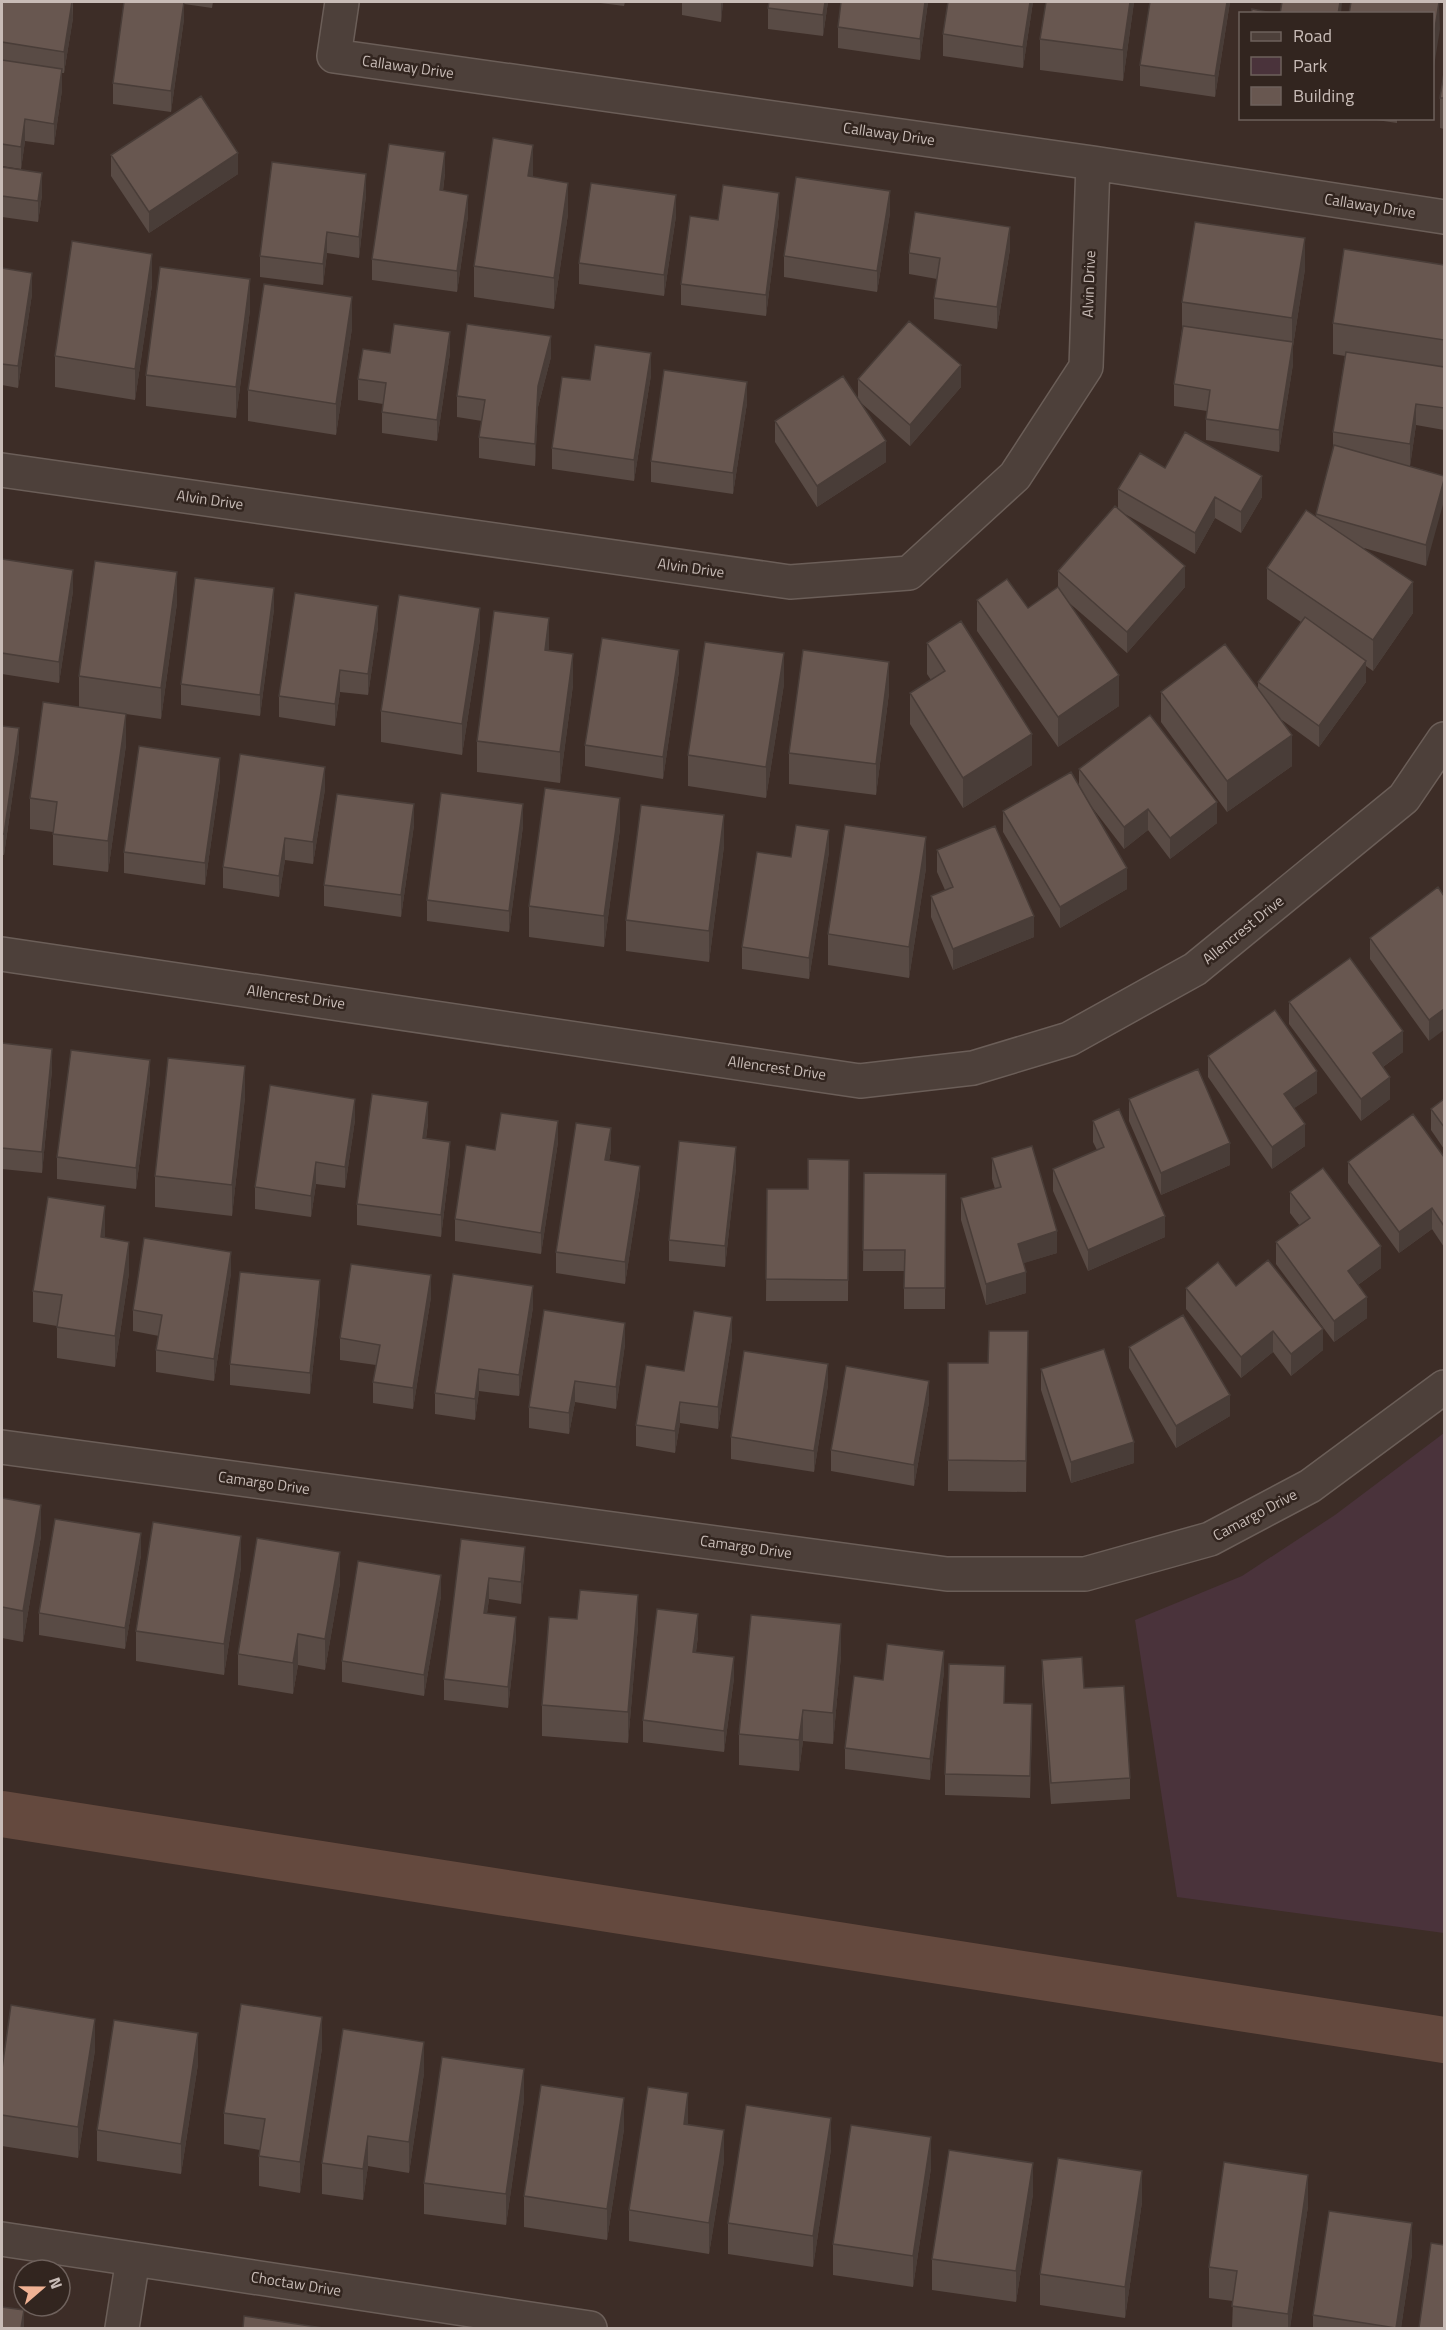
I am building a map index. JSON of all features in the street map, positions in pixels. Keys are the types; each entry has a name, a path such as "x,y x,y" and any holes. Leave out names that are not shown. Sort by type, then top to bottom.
{"street":[{"name":"Callaway Drive","path":"342,2 334,56 1093,163 1444,217"},
{"name":"Alvin Drive","path":"2,470 790,582 909,573 1016,476 1086,367 1093,163"},
{"name":"Allencrest Drive","path":"2,954 860,1081 973,1068 1069,1039 1195,969 1404,798 1444,739"},
{"name":"Camargo Drive","path":"2,1447 947,1574 1085,1574 1210,1539 1310,1486 1444,1388"},
{"name":"Choctaw Drive","path":"2,2239 590,2328"},
{"path":"122,2328 133,2259"}],"green space":[{"path":"1444,1433 1444,1933 1177,1897 1135,1620 1242,1576 1335,1515"}],"building":[{"path":"2,2 72,2 64,52 2,42"},
{"path":"124,2 184,2 171,91 113,83"},
{"path":"769,2 825,2 823,15 768,8"},
{"path":"841,2 925,2 920,39 838,27"},
{"path":"948,2 1030,2 1023,47 943,34"},
{"path":"1046,2 1130,2 1123,50 1040,39"},
{"path":"1150,2 1227,2 1215,76 1140,65"},
{"path":"1282,2 1340,2 1338,12 1280,12"},
{"path":"1351,2 1439,2 1434,35 1434,12 1349,12"},
{"path":"1252,9 1267,12 1251,12"},
{"path":"2,60 62,69 54,124 25,119 21,147 2,144"},
{"path":"1444,73 1444,98 1440,98"},
{"path":"201,96 238,153 149,212 111,155"},
{"path":"493,138 533,145 528,176 568,183 554,278 474,266"},
{"path":"389,144 445,152 440,190 468,195 457,271 372,259"},
{"path":"272,162 366,174 359,237 327,232 323,264 260,256"},
{"path":"2,167 42,173 38,201 2,196"},
{"path":"796,177 890,191 877,271 784,256"},
{"path":"591,183 676,195 664,275 579,263"},
{"path":"723,185 779,193 766,295 681,284 690,216 718,220"},
{"path":"915,212 1010,227 997,307 934,298 940,258 909,253"},
{"path":"1195,222 1305,238 1292,318 1182,302"},
{"path":"72,241 152,254 135,369 55,356"},
{"path":"1344,249 1444,265 1444,340 1333,323"},
{"path":"160,267 250,279 236,387 146,375"},
{"path":"2,268 32,273 18,366 2,364"},
{"path":"264,284 352,297 336,404 248,390"},
{"path":"909,321 961,365 910,425 858,379"},
{"path":"394,324 450,332 437,420 382,412 386,383 358,379 363,349 390,353"},
{"path":"467,324 551,336 538,386 535,444 479,437 485,400 457,396"},
{"path":"1183,326 1293,342 1279,430 1206,419 1210,390 1174,384"},
{"path":"595,345 651,353 634,460 552,448 562,377 590,380"},
{"path":"1346,352 1444,367 1444,408 1416,404 1410,444 1333,432"},
{"path":"664,370 747,382 733,473 651,461"},
{"path":"843,376 886,441 817,486 775,421"},
{"path":"1185,432 1262,476 1241,512 1215,497 1195,533 1118,489 1140,453 1165,468"},
{"path":"1334,445 1444,476 1426,545 1316,514"},
{"path":"1115,506 1185,566 1127,632 1058,571"},
{"path":"1306,510 1413,582 1373,640 1267,568"},
{"path":"2,559 73,570 59,662 2,653"},
{"path":"95,561 177,572 161,688 79,676"},
{"path":"195,578 274,588 260,695 181,684"},
{"path":"1007,579 1028,608 1058,587 1119,675 1058,717 977,600"},
{"path":"295,593 378,606 368,674 340,670 335,704 279,696"},
{"path":"399,595 480,608 462,724 381,711"},
{"path":"494,611 549,618 545,650 573,654 560,752 477,741"},
{"path":"1305,617 1366,661 1319,726 1258,682"},
{"path":"961,621 1032,734 963,778 910,693 945,671 927,643"},
{"path":"602,638 679,650 663,757 585,745"},
{"path":"705,642 784,653 766,767 688,755"},
{"path":"1225,644 1292,735 1227,781 1161,692"},
{"path":"803,650 889,662 876,764 789,753"},
{"path":"43,702 126,714 108,841 53,834 57,802 30,798"},
{"path":"1150,715 1217,802 1170,838 1148,809 1124,827 1079,769"},
{"path":"2,726 19,728 4,834 2,834"},
{"path":"139,746 220,758 205,863 124,852"},
{"path":"240,754 325,767 313,842 285,838 279,876 223,867"},
{"path":"1071,772 1127,868 1060,907 1003,811"},
{"path":"545,788 620,798 604,916 529,906"},
{"path":"441,793 523,804 509,911 427,900"},
{"path":"337,794 414,804 401,895 324,885"},
{"path":"641,805 724,815 709,931 626,920"},
{"path":"796,825 829,830 809,958 742,947 757,852 791,857"},
{"path":"845,825 926,837 909,947 828,934"},
{"path":"995,826 1034,916 953,949 931,896 953,887 937,850"},
{"path":"1438,887 1444,896 1444,1009 1429,1020 1370,938"},
{"path":"1350,958 1403,1031 1373,1053 1390,1077 1361,1099 1289,1002"},
{"path":"1275,1010 1317,1071 1284,1094 1305,1124 1272,1147 1208,1056"},
{"path":"2,1043 52,1049 42,1152 2,1148"},
{"path":"71,1050 150,1060 136,1168 57,1157"},
{"path":"168,1058 245,1066 232,1185 155,1176"},
{"path":"1198,1069 1230,1143 1161,1173 1129,1099"},
{"path":"270,1085 355,1099 345,1167 316,1162 311,1196 255,1187"},
{"path":"372,1094 428,1102 423,1138 450,1142 441,1215 357,1204"},
{"path":"1444,1099 1444,1127 1431,1109"},
{"path":"1119,1109 1165,1216 1088,1250 1053,1169 1104,1147 1093,1121"},
{"path":"501,1113 558,1121 541,1233 455,1219 466,1145 495,1150"},
{"path":"1413,1114 1444,1157 1444,1226 1432,1208 1399,1232 1348,1162"},
{"path":"576,1123 611,1128 605,1160 640,1166 625,1262 556,1252"},
{"path":"679,1141 736,1147 725,1246 669,1240"},
{"path":"1032,1146 1057,1231 1018,1244 1026,1272 986,1284 961,1198 1001,1187 992,1158"},
{"path":"808,1159 849,1160 848,1280 766,1279 767,1189 808,1189"},
{"path":"1323,1168 1381,1246 1348,1271 1367,1297 1334,1321 1276,1242 1310,1218 1290,1192"},
{"path":"864,1173 946,1174 945,1288 904,1288 905,1250 863,1250"},
{"path":"48,1197 105,1206 101,1237 129,1242 115,1336 57,1327 62,1295 33,1291"},
{"path":"144,1238 231,1252 214,1359 156,1350 162,1315 133,1310"},
{"path":"1268,1260 1323,1329 1291,1354 1273,1331 1241,1357 1186,1288 1218,1262 1236,1286"},
{"path":"351,1264 431,1275 413,1388 373,1382 380,1345 340,1338"},
{"path":"240,1272 320,1280 310,1373 230,1364"},
{"path":"453,1274 533,1286 519,1375 479,1369 475,1399 435,1393"},
{"path":"544,1310 625,1323 616,1387 575,1381 569,1413 529,1407"},
{"path":"694,1311 732,1317 718,1407 680,1402 675,1431 636,1425 646,1365 684,1371"},
{"path":"1183,1315 1230,1395 1176,1426 1129,1347"},
{"path":"989,1331 1028,1331 1026,1461 948,1460 948,1363 988,1363"},
{"path":"1104,1349 1134,1442 1071,1462 1041,1369"},
{"path":"744,1351 828,1364 814,1451 731,1437"},
{"path":"846,1366 929,1381 914,1465 831,1450"},
{"path":"2,1498 41,1505 23,1611 2,1607"},
{"path":"55,1519 141,1533 125,1628 39,1613"},
{"path":"153,1522 241,1536 224,1644 136,1631"},
{"path":"257,1538 340,1552 325,1639 298,1634 293,1663 238,1654"},
{"path":"461,1539 525,1547 521,1582 489,1578 484,1613 516,1617 508,1687 444,1679"},
{"path":"358,1561 441,1575 424,1675 342,1661"},
{"path":"580,1590 638,1595 628,1712 542,1705 549,1617 577,1619"},
{"path":"657,1609 698,1614 693,1652 734,1657 724,1731 643,1720"},
{"path":"751,1615 841,1624 833,1713 803,1710 799,1740 739,1734"},
{"path":"887,1644 944,1651 930,1759 845,1748 854,1676 883,1680"},
{"path":"1082,1657 1084,1688 1124,1686 1130,1778 1051,1783 1042,1660"},
{"path":"949,1664 1005,1666 1004,1703 1032,1704 1030,1776 945,1774"},
{"path":"241,2004 322,2017 300,2162 259,2156 265,2119 224,2113"},
{"path":"11,2005 95,2019 78,2127 2,2115 2,2069"},
{"path":"114,2020 198,2033 181,2144 97,2130"},
{"path":"343,2029 424,2042 409,2142 368,2136 363,2169 322,2163"},
{"path":"442,2057 524,2069 506,2194 424,2183"},
{"path":"541,2085 624,2098 607,2209 524,2196"},
{"path":"648,2087 688,2093 684,2124 724,2130 709,2223 629,2210"},
{"path":"746,2105 831,2118 813,2236 728,2223"},
{"path":"851,2125 931,2137 913,2256 833,2244"},
{"path":"949,2150 1033,2163 1016,2271 932,2259"},
{"path":"1058,2158 1142,2171 1125,2287 1040,2274"},
{"path":"1224,2162 1308,2175 1288,2314 1232,2306 1237,2271 1209,2267"},
{"path":"1329,2211 1412,2223 1396,2328 1313,2315"},
{"path":"1431,2243 1444,2245 1444,2328 1419,2328"},
{"path":"2,2307 12,2308 12,2318 23,2318 21,2328 2,2328"},
{"path":"244,2316 323,2328 243,2328"}],"waterway":[{"path":"2,1814 1444,2040"}]}
